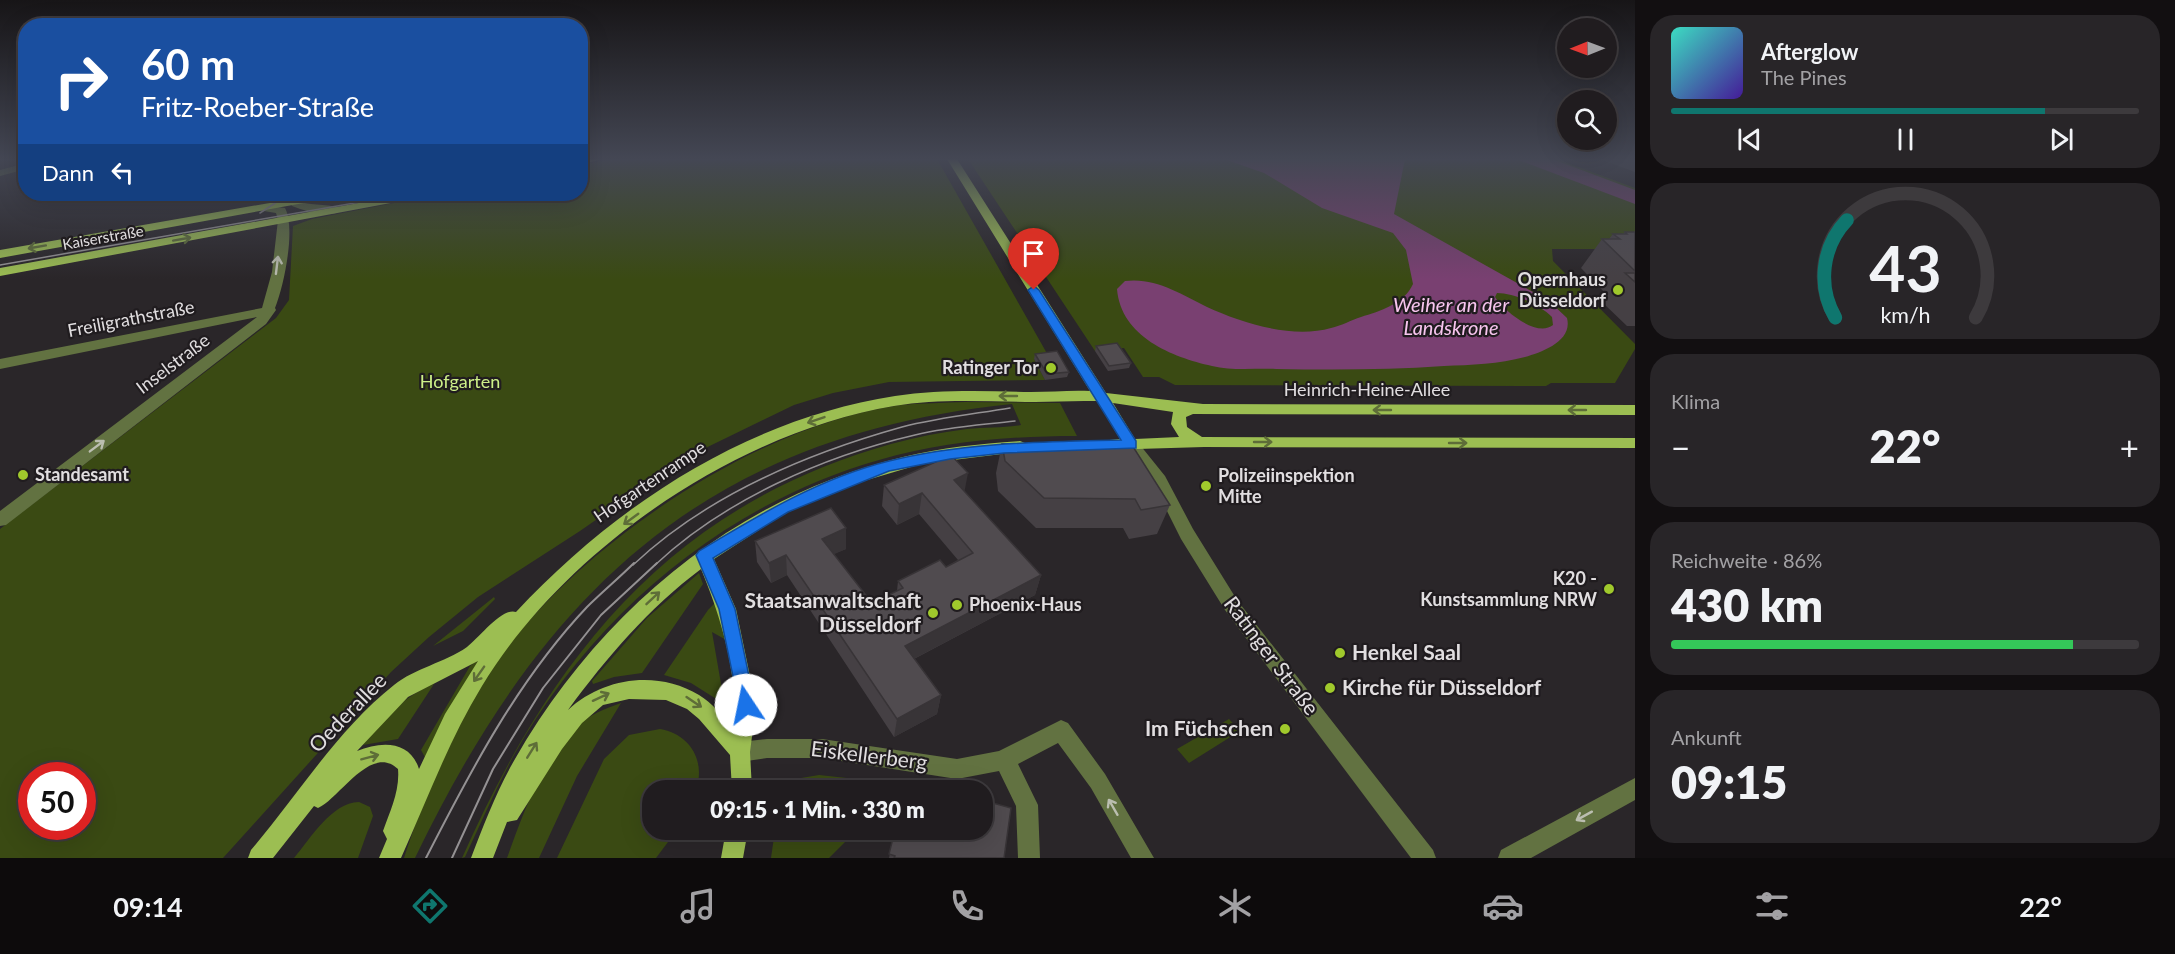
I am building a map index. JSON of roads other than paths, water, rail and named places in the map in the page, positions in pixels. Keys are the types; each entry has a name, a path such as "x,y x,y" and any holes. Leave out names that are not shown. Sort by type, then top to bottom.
{"main road":[{"path":"977,199 1131,444"},
{"name":"Kaiserstraße","path":"0,254 262,208 282,201"},
{"name":"Kaiserstraße","path":"0,272 385,201"},
{"name":"Heinrich-Heine-Allee","path":"1100,397 1163,408 1190,409 1635,410"},
{"name":"Hofgartenrampe","path":"388,858 470,688 513,629 571,565 657,500 714,464 759,442 820,418 867,405 917,399 1100,397"},
{"path":"1190,409 1179,414 1179,427 1187,436 1204,442"},
{"path":"1084,446 1204,442 1635,443"},
{"path":"485,849 522,766 581,677 638,613 704,555 759,520 860,475 906,462 950,454 1040,446"},
{"path":"704,555 727,609 746,705 740,753 741,780"},
{"name":"Oederallee","path":"262,854 342,751 403,690 481,649 536,591 571,565"},
{"path":"485,849 561,733 587,705 608,693 654,688 680,694 693,700 711,715 740,753"},
{"name":"Oederallee","path":"262,854 349,766 364,758 385,754 400,757 408,767 408,780 388,858"},
{"path":"732,858 735,840"}],"street":[{"path":"300,201 310,208 336,210"},
{"path":"262,208 281,210 284,220 270,310"},
{"name":"Freiligrathstraße","path":"0,364 270,310"},
{"name":"Inselstraße","path":"0,520 261,321 270,310"},
{"name":"Ratinger Straße","path":"1131,444 1159,480 1187,534 1231,605 1425,858"},
{"name":"Eiskellerberg","path":"740,753 772,748 812,748 957,769 984,767 1005,760 1061,730 1098,781 1143,858"},
{"path":"1005,760 1027,806 1029,858"},
{"path":"1509,858 1635,788"}],"water":[{"name":"Weiher an der Landskrone","path":"1307,199 1397,199 1394,214 1549,301 1567,318 1568,326 1565,333 1561,339 1547,349 1532,355 1495,363 1381,369 1244,369 1220,368 1181,357 1151,342 1128,320 1121,306 1117,289 1125,281 1136,280 1157,284 1178,292 1207,307 1251,324 1300,332 1335,327 1391,306 1404,297 1413,284 1406,250 1393,233 1322,208","holes":["1497,293 1519,297 1541,308 1552,317 1553,325 1546,328 1530,326 1513,315 1495,297"]},
{"path":"1622,199 1635,199 1635,204"}],"tram line":[{"path":"260,213 278,201"},
{"path":"0,265 366,201"},
{"path":"633,565 693,518 725,498 794,464 829,450 902,427 1010,408"},
{"path":"655,565 712,520 744,501 811,468 881,444 927,432 1015,421"},
{"path":"426,858 479,759 539,665 587,607 634,563"},
{"path":"452,858 493,769 543,688 601,615 657,563"}],"place":[{"name":"Opernhaus Düsseldorf","path":"1618,290"},
{"name":"Ratinger Tor","path":"1051,368"},
{"name":"Standesamt","path":"23,475"},
{"name":"Polizeiinspektion Mitte","path":"1206,486"},
{"name":"K20 - Kunstsammlung NRW","path":"1609,589"},
{"name":"Phoenix-Haus","path":"957,605"},
{"name":"Staatsanwaltschaft Düsseldorf","path":"933,613"},
{"name":"Henkel Saal","path":"1340,653"},
{"name":"Kirche für Düsseldorf","path":"1330,688"},
{"name":"Im Füchschen","path":"1285,729"}],"park label":[{"name":"Hofgarten","path":"460,382"}]}
